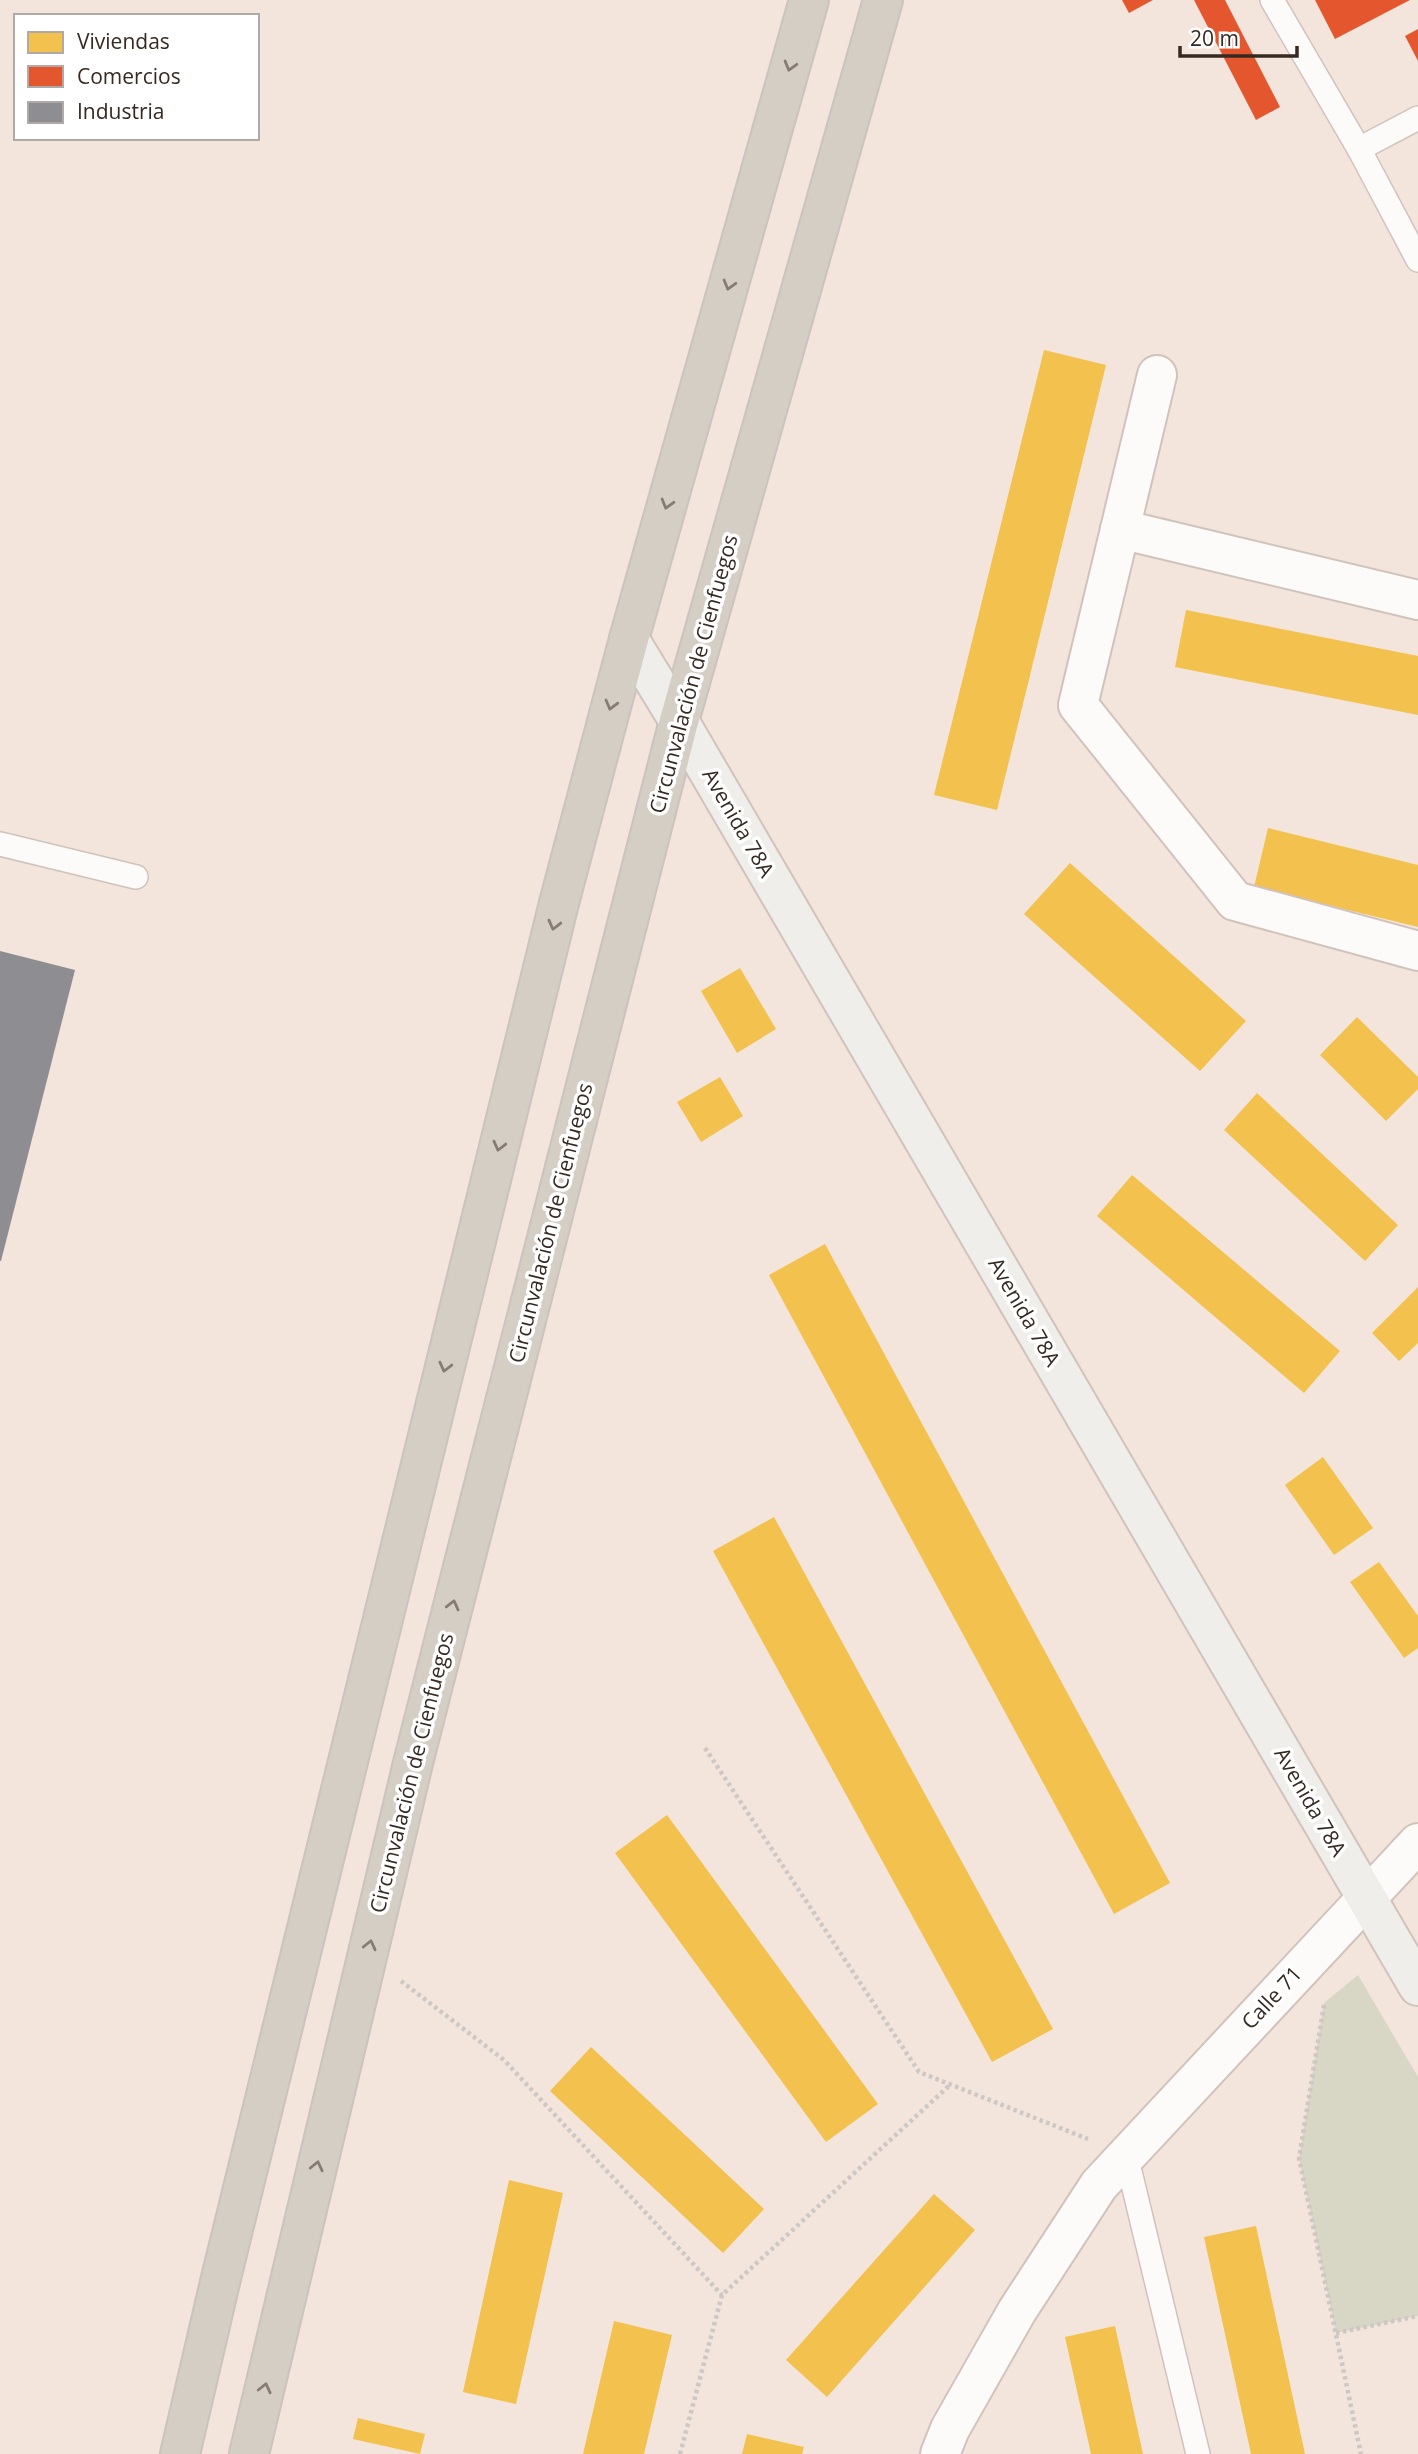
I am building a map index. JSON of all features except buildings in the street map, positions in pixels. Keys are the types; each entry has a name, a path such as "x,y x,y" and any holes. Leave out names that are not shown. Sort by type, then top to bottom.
{"highway":[{"path":"180,2454 559,903 629,639 809,0"},
{"name":"Circunvalación de Cienfuegos","path":"249,2454 416,1749 679,721 883,0"}],"street":[{"path":"1157,375 1078,705 1235,901 1418,951"},
{"path":"1120,529 1418,600"},
{"name":"Avenida 78A","path":"629,639 1418,1986"},
{"name":"Calle 71","path":"940,2454 950,2429 1017,2311 1099,2185 1418,1843"}],"lane":[{"path":"1272,0 1359,149 1418,260"},
{"path":"1359,149 1418,118"},
{"path":"0,844 136,877"},
{"path":"1126,2155 1198,2454"}],"path":[{"path":"705,1748 919,2071 1126,2155"},
{"path":"367,1955 504,2060 722,2295"},
{"path":"1324,2003 1300,2158 1361,2454"},
{"path":"680,2454 722,2295 951,2084"},
{"path":"1336,2333 1418,2316"}],"shaded area":[{"path":"1358,1975 1418,2077 1418,2316 1336,2333 1299,2158 1324,2003"}]}
